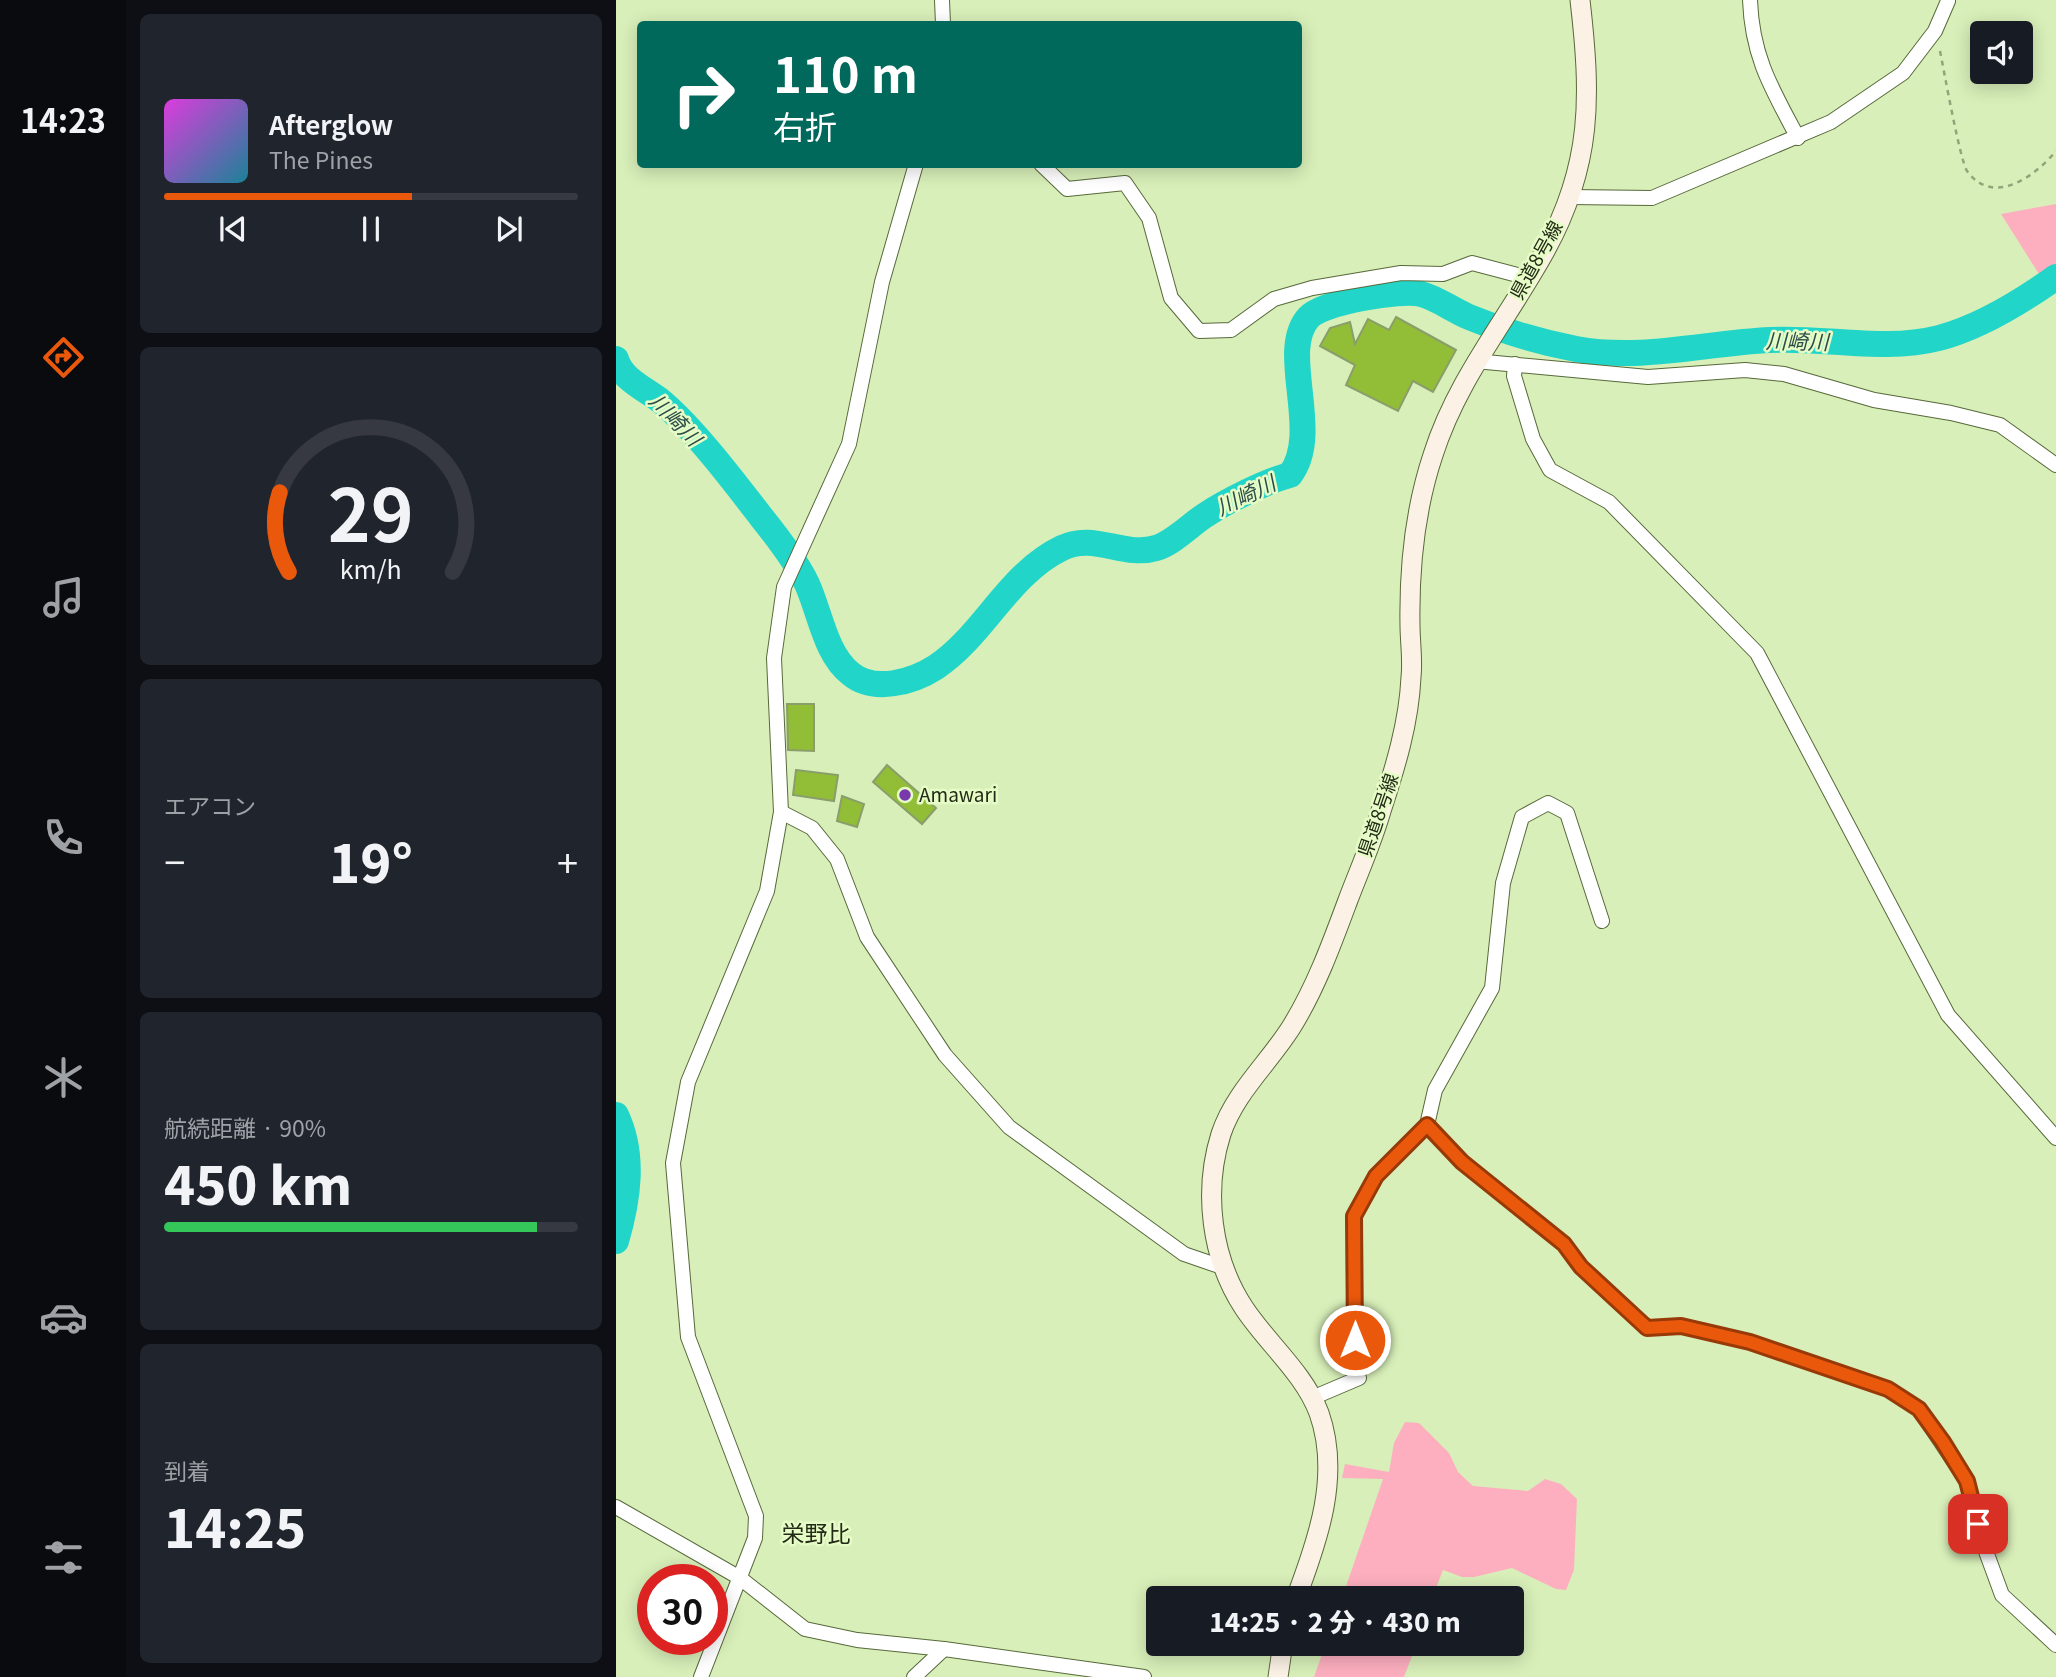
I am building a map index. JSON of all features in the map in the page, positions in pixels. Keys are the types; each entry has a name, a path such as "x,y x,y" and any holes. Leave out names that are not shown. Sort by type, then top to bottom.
{"main road":[{"name":"県道8号線","path":"1301,1586 1310,1561 1326,1498 1326,1446 1312,1398 1244,1308 1222,1267 1211,1203 1214,1167 1221,1135 1241,1093 1292,1026 1323,966 1379,819 1399,753 1412,674 1412,554 1422,493 1454,401 1481,352 1546,249 1570,197 1587,122 1589,77 1580,0"},
{"path":"1279,1677 1281,1656"}],"street":[{"path":"942,0 943,21"},
{"path":"1750,0 1751,34 1767,80 1798,138"},
{"path":"1939,0 1954,0"},
{"path":"1570,197 1653,198 1831,122 1903,72 1935,32 1948,1"},
{"path":"702,1677 755,1538 756,1516 688,1337 673,1163 688,1082 767,891 782,812 774,658 785,587 849,444 882,282 915,168"},
{"path":"1045,168 1067,189 1125,183 1149,218 1171,298 1199,331 1231,330 1274,299 1312,288 1401,273 1443,274 1472,263 1527,281"},
{"path":"1481,352 1515,364 1648,376 1745,369 1784,374 1874,400 1951,413 2000,425 2056,465"},
{"path":"1515,364 1514,376 1533,439 1550,470 1609,502 1757,653 1948,1015 2056,1138"},
{"path":"1312,1398 1359,1378 1355,1365 1354,1216 1376,1176 1427,1125 1434,1090 1492,988 1503,883 1522,817 1548,803 1567,813 1602,921"},
{"path":"782,812 812,828 837,859 867,937 945,1055 1009,1127 1184,1254 1222,1267"},
{"path":"1427,1125 1462,1162 1564,1244 1581,1267 1647,1328 1681,1326 1750,1342 1888,1389 1919,1409 1967,1481 1984,1546 2002,1595 2056,1644"},
{"path":"616,1507 740,1578 804,1629 858,1640 944,1648 1144,1677"},
{"path":"914,1677 944,1648"}],"path":[{"path":"1935,32 1966,171 1987,187 2011,187 2037,173 2056,151"}],"shaded area":[{"path":"2056,204 2056,291 2051,293 2001,214"},
{"path":"1405,1422 1419,1423 1449,1453 1458,1472 1473,1486 1528,1491 1545,1479 1561,1484 1577,1499 1574,1570 1566,1590 1556,1589 1512,1568 1474,1577 1462,1577 1443,1570 1437,1586 1346,1586 1383,1479 1342,1478 1345,1464 1389,1472 1394,1443"},
{"path":"1321,1656 1412,1656 1404,1677 1314,1677"}],"building":[{"path":"1396,317 1456,350 1433,392 1413,381 1398,411 1346,385 1355,365 1320,346 1330,328 1350,322 1355,344 1368,319 1389,330"},
{"path":"787,704 814,704 814,751 788,750"},
{"name":"Amawari","path":"887,765 936,808 922,824 873,782"},
{"path":"796,770 838,775 834,801 793,795"},
{"path":"842,796 864,804 857,827 837,821"}],"waterway":[{"name":"川崎川","path":"616,359 623,373 662,402 688,427 780,542 807,584 829,644 842,666 860,680 882,684 905,681 936,667 968,639 1026,573 1062,548 1086,543 1132,550 1156,548 1223,505 1258,487 1290,475 1299,457 1302,437 1297,350 1300,332 1309,317 1330,306 1380,295 1421,294 1469,317 1508,331 1562,346 1600,352 1649,352 1770,340 1897,344 1939,338 1970,327 2015,304 2056,277"},
{"path":"616,1115 622,1130 628,1162 624,1210 616,1241"}],"place":[{"name":"Amawari","path":"905,795"}],"district":[{"name":"栄野比","path":"816,1534"}],"route":[{"path":"1355,1340 1354,1216 1376,1176 1427,1125 1462,1162 1564,1244 1581,1267 1647,1328 1681,1326 1750,1342 1888,1389 1919,1409 1967,1481 1978,1524"}]}
